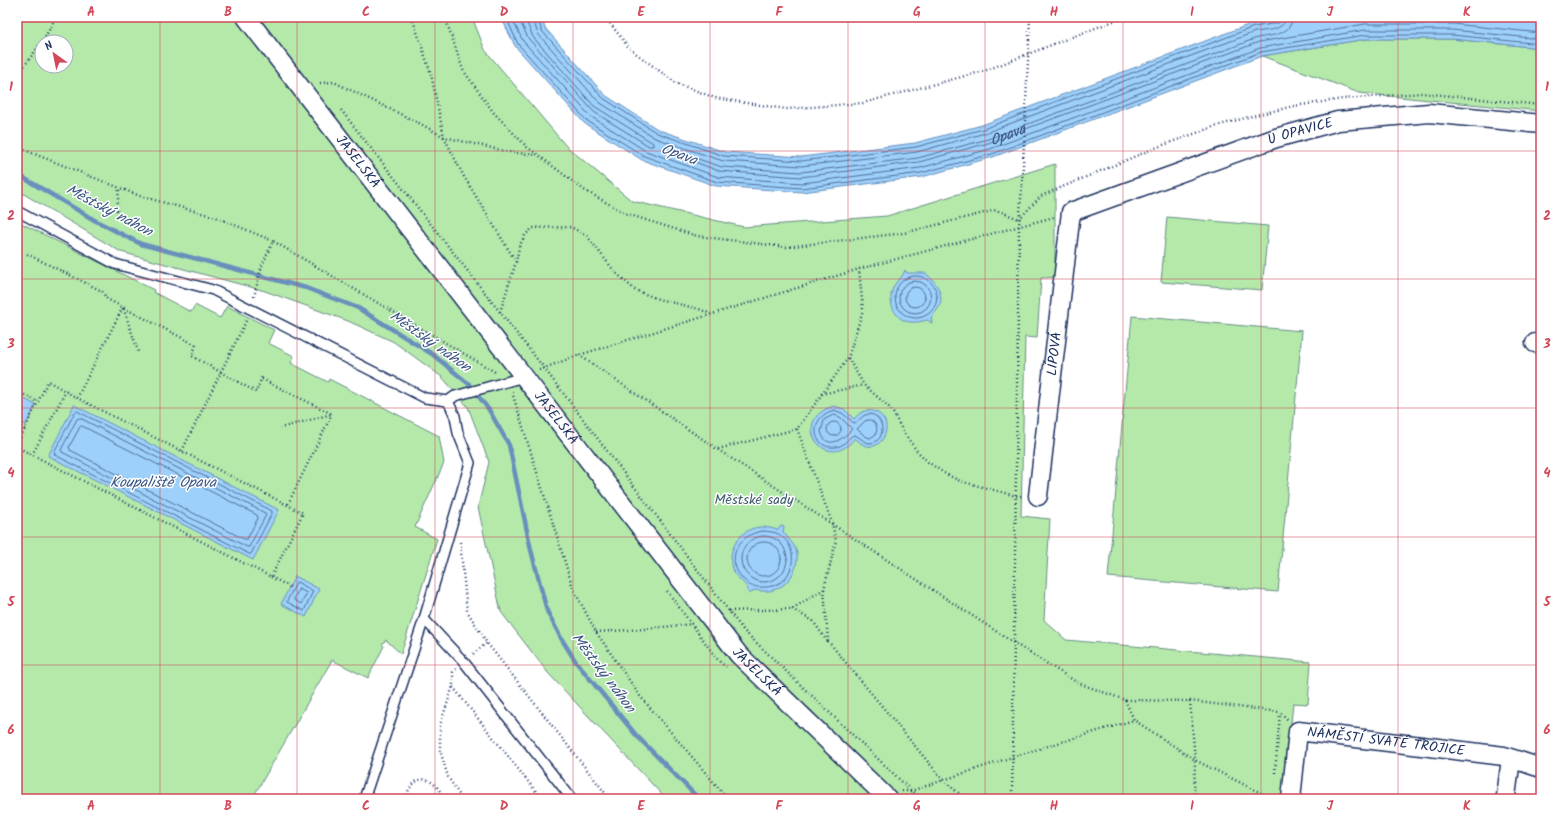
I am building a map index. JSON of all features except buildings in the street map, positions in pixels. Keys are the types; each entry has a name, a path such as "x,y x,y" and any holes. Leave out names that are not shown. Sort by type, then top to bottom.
{"street":[{"name":"JASELSKÁ","path":"246,17 516,378 710,617 739,655 884,795"},
{"name":"U OPAVICE","path":"1071,212 1276,138 1338,121 1429,112 1541,124"},
{"name":"LÍPOVÁ","path":"1038,496 1071,212"},
{"name":"NÁMĚSTÍ SVATÉ TROJICE","path":"1291,799 1298,730 1504,756 1541,768"},
{"path":"1507,799 1506,796 1511,759"}],"lane":[{"path":"17,211 115,264 212,290 425,398 448,401 455,396 516,378"},
{"path":"364,799 424,619 470,463 458,433 455,416 448,401"},
{"path":"424,619 464,662 572,799"}],"path":[{"path":"17,76 44,39 56,17"},
{"path":"412,17 431,74 444,137 463,175 516,262"},
{"path":"445,17 463,70 494,113 527,147 584,190 627,214 697,236 786,247 904,233 996,210 1019,220"},
{"path":"605,17 630,49 676,83 716,98 786,109 863,103 977,73 1124,17"},
{"path":"1012,799 1019,220 1030,17"},
{"path":"325,90 320,84 334,82 419,123 444,137 509,152 538,155"},
{"path":"1019,220 1040,196 1156,148 1213,127 1294,106 1343,99 1422,93 1541,105"},
{"path":"340,108 544,368 744,631 920,799"},
{"path":"17,147 140,196 216,217 273,241 516,378 573,588 596,632 640,696 728,799"},
{"path":"117,211 119,188"},
{"path":"516,378 579,355 859,269 1071,212"},
{"path":"500,312 516,262 519,247 525,235 533,228 571,227 587,236 614,272 635,290 658,299 699,309 711,314"},
{"path":"182,451 252,309 255,289 261,268 273,241"},
{"path":"27,254 102,291 107,299 196,344 192,356 256,392 262,378 332,414"},
{"path":"718,449 797,429 848,358 863,310 859,269"},
{"path":"122,307 139,354"},
{"path":"78,398 122,307"},
{"path":"579,355 718,449 1014,643 1078,683 1125,700 1190,701 1280,712 1298,730"},
{"path":"848,358 864,385 891,409 904,433 917,451 928,462 944,473 960,481 1016,496 1038,496"},
{"path":"271,577 303,513 78,398 48,381 17,446 290,587"},
{"path":"821,394 864,385"},
{"path":"17,391 38,403"},
{"path":"32,455 66,391"},
{"path":"280,428 332,414"},
{"path":"288,504 332,414"},
{"path":"17,425 25,429"},
{"path":"797,429 832,523 836,541 824,589 828,641"},
{"path":"460,540 467,610 487,643 610,799"},
{"path":"596,632 691,624 729,611 792,609 824,589"},
{"path":"792,609 813,621 943,780 966,799"},
{"path":"462,799 448,777 440,750 440,725 453,686 453,672 487,643"},
{"path":"453,686 542,799"},
{"path":"1125,700 1134,720 1195,760 1273,799"},
{"path":"1190,701 1195,760 1194,799"},
{"path":"1275,775 1280,712"},
{"path":"884,795 911,791 1012,757 1134,720"},
{"path":"406,799 410,788 416,782 425,780 434,783 441,790 444,799"}],"green space":[{"name":"Městské sady","path":"17,17 472,17 485,50 566,146 632,201 744,227 887,216 1055,164 1055,277 1041,278 1037,338 1025,337 1021,516 1050,519 1044,620 1066,640 1311,662 1308,704 1293,703 1284,799 666,799 548,673 501,612 478,507 489,462 468,407 442,377 394,342 348,321 265,291 121,252 17,190"},
{"path":"1366,39 1452,39 1541,48 1541,111 1359,93 1262,56"},
{"path":"1167,217 1268,226 1262,290 1161,282"},
{"path":"17,221 154,290 153,292 191,312 195,305 220,318 227,306 274,330 268,343 294,356 291,363 328,382 329,379 439,436 444,463 415,527 437,539 401,654 386,640 382,644 384,646 368,678 332,660 252,799 17,799"},
{"path":"1132,316 1302,331 1278,592 1108,577"}],"water":[{"name":"Opava","path":"501,17 541,17 545,28 605,95 659,130 725,152 801,157 915,143 982,125 1253,23 1289,17 1541,17 1541,48 1452,39 1366,39 1262,56 993,157 922,177 802,192 716,186 642,160 584,123 515,46"},
{"path":"905,270 907,273 925,273 932,279 938,288 941,302 931,318 932,323 928,320 910,322 904,320 896,314 893,309 891,293 894,285"},
{"path":"17,395 36,405 26,425 17,420"},
{"name":"Koupaliště Opava","path":"74,405 279,510 253,560 48,456"},
{"path":"834,406 844,409 854,419 860,413 865,411 873,411 881,416 885,422 886,430 884,438 879,443 872,446 864,445 855,438 844,448 833,451 823,448 816,441 812,432 813,422 820,413"},
{"path":"781,526 784,527 783,532 796,550 797,562 795,569 789,580 779,588 768,591 755,590 749,594 746,586 735,575 732,569 731,554 737,540 748,530 763,527 778,530"},
{"path":"295,576 319,589 306,617 281,604"}],"waterway":[{"name":"Městský náhon","path":"17,174 96,221 141,244 306,288 358,308 432,354 469,384 489,410 509,445 531,550 547,611 561,638 576,662 636,735 699,799"}]}
